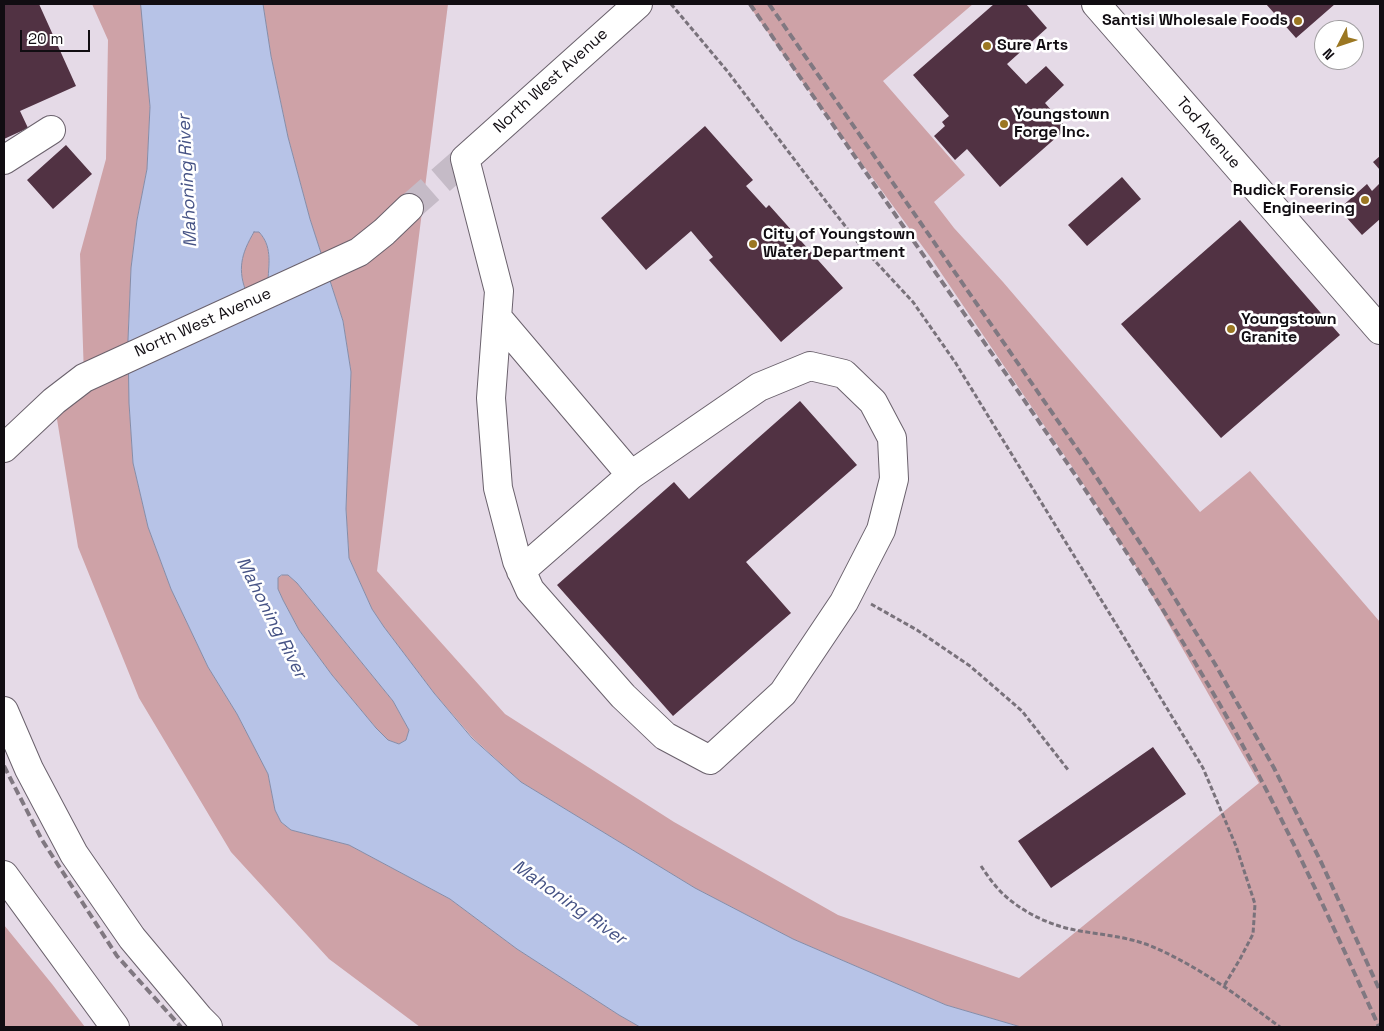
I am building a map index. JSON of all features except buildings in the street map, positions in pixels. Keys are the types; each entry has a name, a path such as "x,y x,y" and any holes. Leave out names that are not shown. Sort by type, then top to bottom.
{"street":[{"name":"North West Avenue","path":"497,317 499,291 464,159 638,4"},
{"name":"Tod Avenue","path":"1096,4 1380,330"},
{"path":"4,160 51,130"},
{"name":"North West Avenue","path":"4,448 54,401 84,378 359,252 384,232 409,208"},
{"path":"497,317 631,475"},
{"path":"497,317 491,398 498,488 517,561 521,571 530,590 623,696 665,736 710,760 782,693 850,592 881,530 894,480 892,438 873,402 844,374 810,366 759,387 631,475 521,571"},
{"path":"4,711 29,769 74,854 132,938 208,1027"},
{"path":"4,875 115,1027"}],"path":[{"path":"671,4 728,72 860,244 913,302 955,362 1203,768 1236,846 1255,904 1252,934 1224,986"},
{"path":"850,592 917,630 970,666 1022,711 1069,771"},
{"path":"981,866 1001,892 1023,910 1044,921 1077,931 1118,937 1148,946 1196,968 1280,1027"}],"shaded area":[{"path":"92,4 141,4 150,107 147,169 137,220 131,268 128,340 129,403 133,463 148,527 171,589 208,667 237,714 268,774 275,810 281,822 291,830 349,845 450,899 517,949 640,1027 420,1027 329,959 231,852 139,698 78,547 54,401 84,377 80,254 106,159 108,40"},
{"path":"263,4 448,4 377,571 505,714 674,822 838,915 1019,978 1259,783 1136,567 1075,471 931,258 748,4 973,4 883,81 965,175 934,202 954,228 1003,282 1200,512 1250,471 1380,622 1380,1027 1021,1027 946,1005 793,939 695,888 521,782 473,738 434,693 372,609 349,558 346,509 351,372 343,321 310,219 288,137 271,56"},
{"path":"254,232 259,232 268,249 268,280 247,294 241,269 243,255"},
{"path":"282,575 288,575 297,583 393,701 409,730 406,740 399,744 388,740 332,675 299,630 283,600 278,589 278,578"},
{"path":"4,925 52,984 85,1027 4,1027"}],"water":[{"name":"Mahoning River","path":"141,4 263,4 271,56 288,137 310,219 343,321 351,372 346,509 349,558 372,609 384,627 434,693 472,738 521,782 695,888 793,939 946,1005 1021,1027 640,1027 517,949 450,899 349,845 291,830 281,822 275,810 268,774 237,714 208,667 171,589 148,527 133,463 129,403 128,340 131,268 137,220 147,169 150,107","holes":["254,232 259,232 268,249 268,280 247,294 241,270 243,255","282,575 288,575 297,583 393,701 409,730 406,740 399,744 388,740 332,675 299,630 283,600 278,589 278,578"]}],"tunnel":[{"path":"409,208 465,159"}],"railway":[{"path":"750,4 1063,457 1174,627 1225,714 1272,802 1316,891 1379,1027"},
{"path":"769,4 1087,463 1152,561 1215,664 1274,768 1322,864 1380,991"},
{"path":"4,766 42,840 117,956 181,1027"}],"place":[{"name":"Santisi Wholesale Foods","path":"1298,21"},
{"name":"Sure Arts","path":"987,46"},
{"name":"Youngstown Forge Inc.","path":"1004,124"},
{"name":"Rudick Forensic Engineering","path":"1365,200"},
{"name":"City of Youngstown Water Department","path":"753,244"},
{"name":"Youngstown Granite","path":"1231,329"}]}
